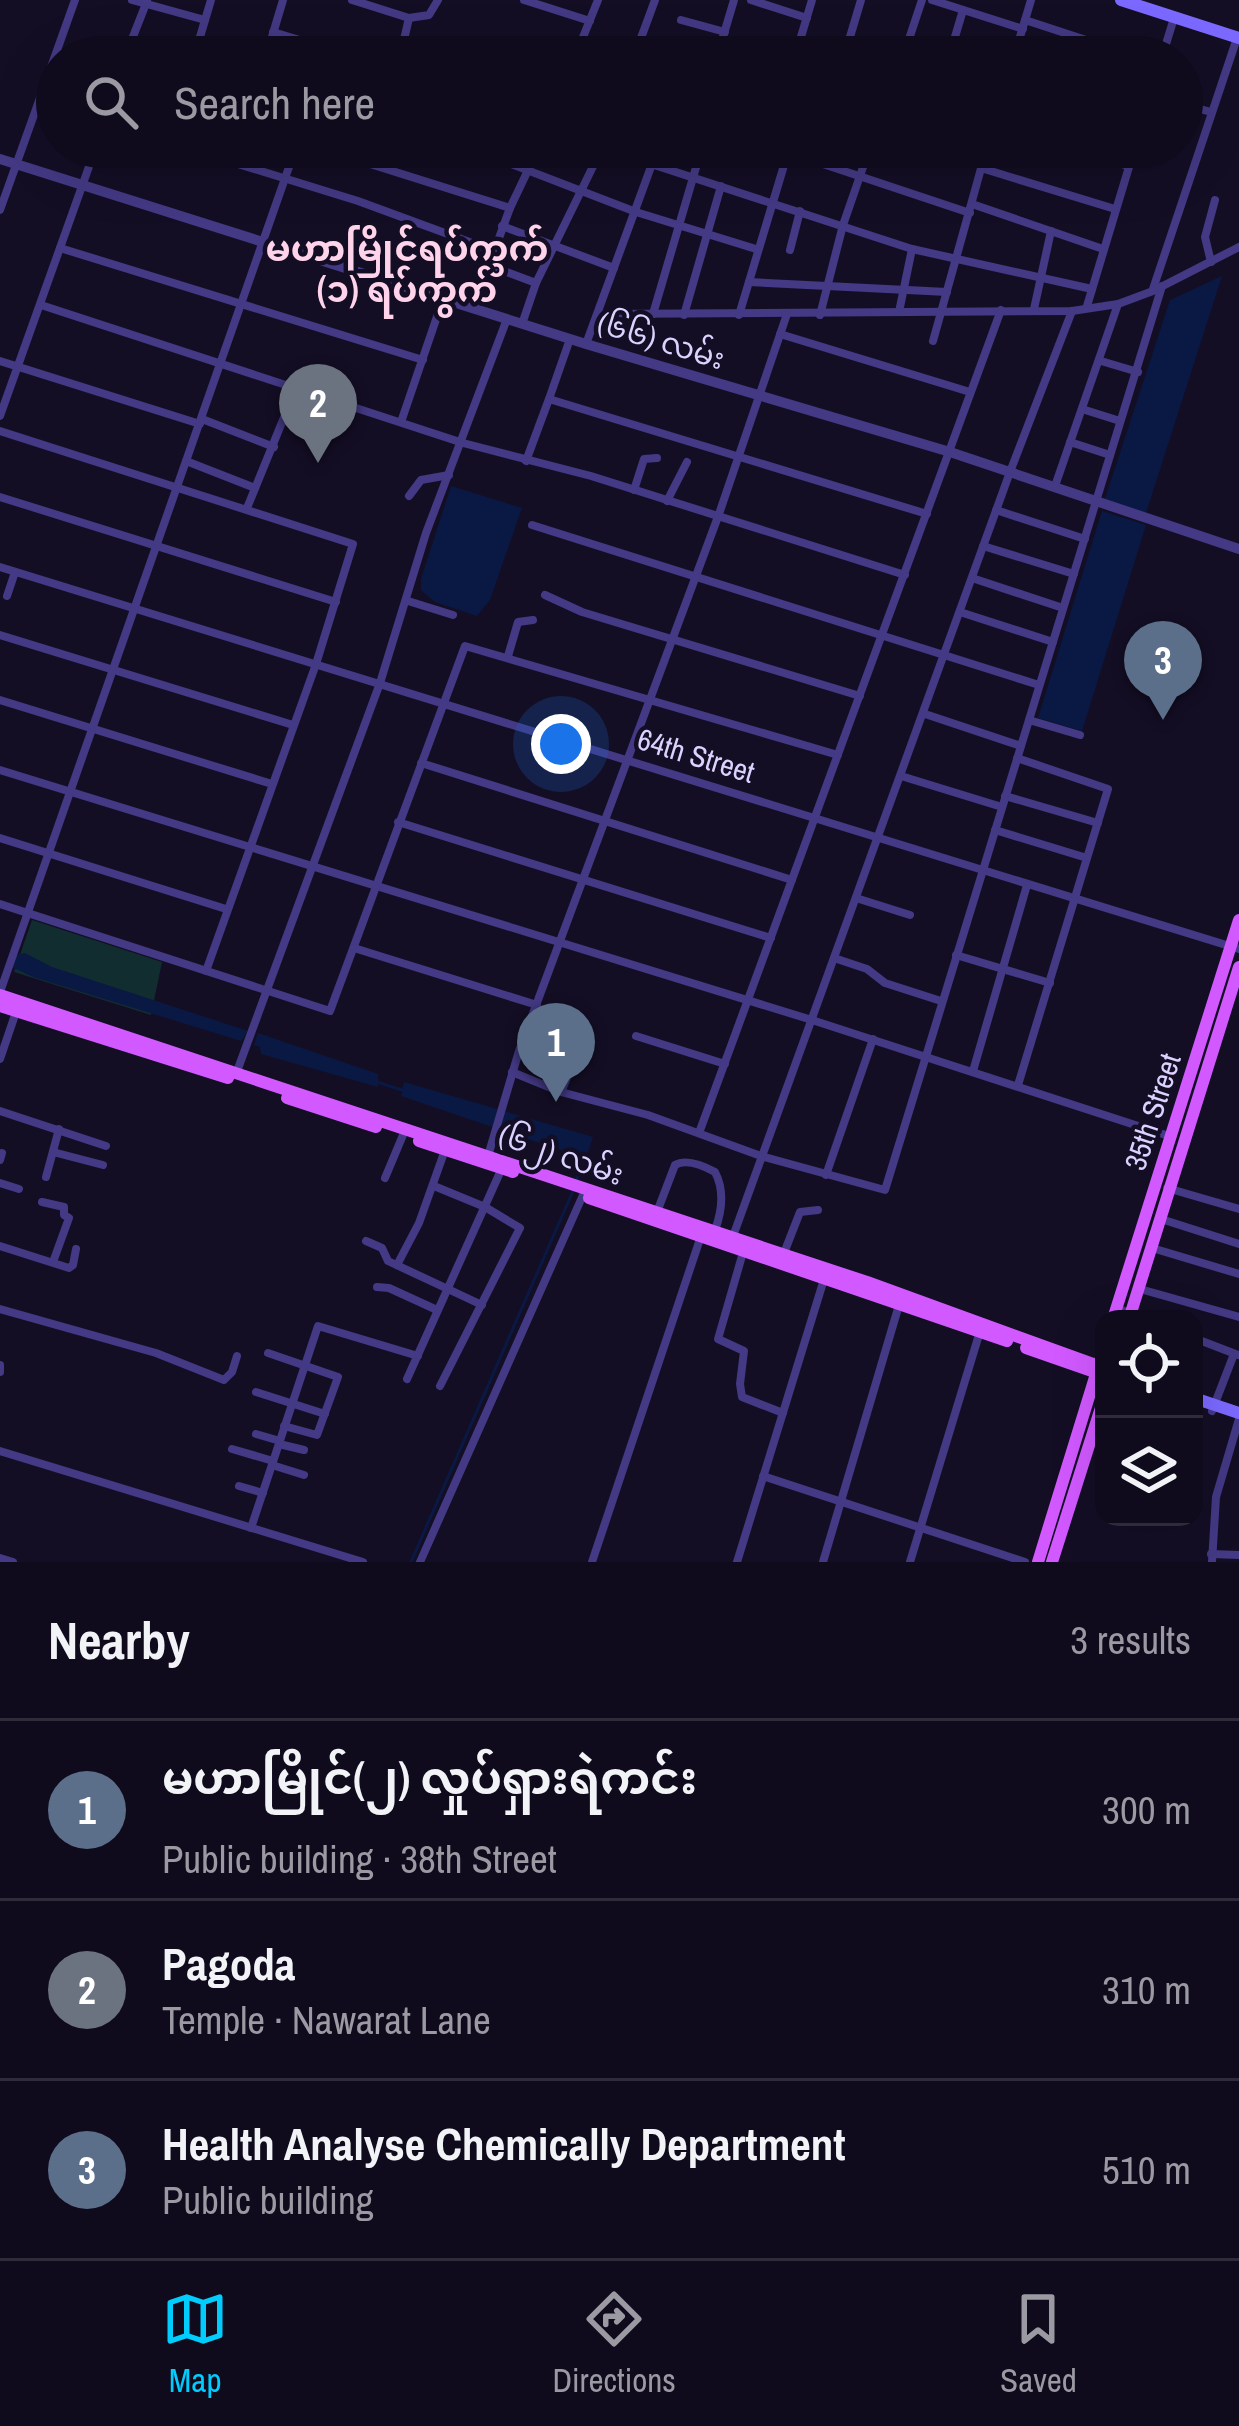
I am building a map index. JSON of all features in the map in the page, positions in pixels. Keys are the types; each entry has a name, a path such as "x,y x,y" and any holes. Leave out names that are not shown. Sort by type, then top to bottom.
{"main road":[{"path":"1120,0 1149,4 1174,18 1238,38"},
{"name":"35th Street","path":"1123,1310 1154,1184 1235,948 1239,920"},
{"name":"35th Street","path":"1125,1310 1140,1289 1239,967"},
{"name":"(၆၂) လမ်း","path":"0,993 18,1006"},
{"name":"(၆၂) လမ်း","path":"0,1006 18,1006 488,1156 503,1165"},
{"name":"(၆၂) လမ်း","path":"235,1076 1095,1368"},
{"name":"(၆၂) လမ်း","path":"576,1190 658,1212 708,1234"},
{"name":"(၆၂) လမ်း","path":"738,1244 784,1255 825,1274"},
{"path":"1039,1562 1095,1386"},
{"path":"1203,1405 1239,1418"},
{"path":"1052,1562 1098,1418"}],"street":[{"path":"62,36 75,0"},
{"path":"132,0 205,20"},
{"path":"200,36 211,0"},
{"path":"272,36 284,0"},
{"path":"352,0 410,18 429,15 438,0"},
{"path":"524,0 590,21"},
{"path":"584,36 598,0"},
{"path":"642,36 656,0"},
{"path":"722,36 734,0"},
{"path":"752,0 807,18"},
{"path":"801,36 812,0"},
{"path":"850,36 861,0"},
{"path":"910,36 922,0"},
{"path":"932,0 1063,36"},
{"path":"1021,36 1031,0"},
{"path":"133,36 147,2"},
{"path":"955,36 963,10"},
{"path":"405,36 410,18"},
{"path":"1168,36 1174,18"},
{"path":"680,20 724,32"},
{"path":"273,32 286,36"},
{"path":"1203,138 1238,38"},
{"path":"0,210 36,108"},
{"path":"1203,110 1211,112"},
{"name":"(၆၆) လမ်း","path":"0,159 472,309 950,452 1239,549"},
{"path":"0,416 89,168"},
{"path":"251,168 494,251"},
{"path":"0,993 289,168"},
{"path":"383,168 510,208"},
{"path":"523,168 636,212 757,250"},
{"path":"522,324 536,283 593,168"},
{"path":"586,344 651,168"},
{"path":"665,168 912,249 1092,289"},
{"path":"653,314 696,168"},
{"path":"740,315 783,168"},
{"path":"833,168 1103,249"},
{"path":"820,315 862,168"},
{"path":"933,341 981,168 1115,209"},
{"path":"1087,306 1127,168"},
{"path":"512,1072 761,1156 884,1191 1158,307 1157,289 1194,168"},
{"path":"472,309 502,226 529,170"},
{"path":"684,315 721,186"},
{"path":"1211,262 1204,237 1215,200"},
{"path":"790,250 800,211"},
{"path":"502,226 614,268"},
{"path":"1034,309 1051,231"},
{"path":"598,314 1072,311 1118,304 1239,247"},
{"path":"59,248 423,360"},
{"path":"898,312 912,249"},
{"path":"488,266 536,283"},
{"path":"749,282 947,292"},
{"path":"401,422 443,299"},
{"path":"41,304 463,443 719,514 905,575"},
{"path":"1055,486 1118,304"},
{"path":"783,1413 742,1397 744,1351 717,1343 761,1156 1072,311"},
{"path":"488,1156 512,1072 719,514 787,314"},
{"path":"699,1133 998,315"},
{"path":"235,1076 380,683 426,533 507,319"},
{"path":"780,334 970,392"},
{"path":"526,461 570,339"},
{"path":"0,361 274,447"},
{"path":"1101,361 1138,372"},
{"path":"247,509 296,388"},
{"path":"550,399 927,514"},
{"path":"1082,409 1120,421"},
{"path":"0,431 353,544 316,664 206,971"},
{"path":"1070,442 1110,455"},
{"path":"634,490 644,459 657,458"},
{"path":"186,461 255,488"},
{"path":"667,501 686,462"},
{"path":"409,496 422,480 449,475"},
{"path":"0,497 336,602"},
{"path":"996,510 1084,539"},
{"path":"532,525 1039,685"},
{"path":"983,546 1074,574"},
{"name":"64th Street","path":"0,567 1235,948"},
{"path":"7,596 15,572"},
{"path":"972,578 1063,608"},
{"path":"545,595 582,612 860,695"},
{"path":"408,601 454,615"},
{"path":"960,612 1053,642"},
{"path":"508,656 518,622 532,620"},
{"path":"0,635 293,725"},
{"path":"0,904 330,1011 465,646 838,755"},
{"path":"0,700 272,784"},
{"path":"925,714 1021,746"},
{"path":"1029,720 1080,735"},
{"path":"1017,758 1107,787 1018,1085"},
{"path":"421,763 792,880"},
{"path":"0,770 873,1039 1186,1142"},
{"path":"901,776 1002,807"},
{"path":"1006,796 1097,823"},
{"path":"398,822 771,938"},
{"path":"995,830 1087,858"},
{"path":"0,838 226,909"},
{"path":"973,1071 1027,885"},
{"path":"856,898 910,915"},
{"path":"354,948 537,1005"},
{"path":"956,955 1050,982"},
{"path":"834,958 870,971 884,983 941,1001"},
{"path":"0,1059 18,1006"},
{"path":"637,1036 724,1064"},
{"path":"826,1175 873,1039"},
{"path":"562,1092 583,1043"},
{"path":"0,1111 106,1146"},
{"path":"46,1177 59,1129"},
{"path":"385,1178 404,1135"},
{"path":"397,1265 446,1150"},
{"path":"53,1152 103,1165"},
{"path":"592,1562 708,1234 722,1207 716,1172 679,1162 658,1212"},
{"path":"407,1379 503,1165"},
{"path":"0,1183 19,1189"},
{"path":"1154,1184 1239,1209"},
{"path":"434,1186 520,1228 440,1386"},
{"path":"420,1562 576,1190"},
{"path":"42,1202 64,1207 69,1218 53,1262"},
{"path":"784,1255 800,1212 818,1210"},
{"path":"1161,1219 1239,1244"},
{"path":"366,1241 382,1248 387,1260 482,1306"},
{"path":"0,1246 70,1268 76,1249"},
{"path":"1152,1248 1239,1274"},
{"path":"737,1562 825,1274"},
{"path":"376,1287 389,1288 437,1310"},
{"path":"1140,1289 1239,1317"},
{"path":"823,1562 901,1300"},
{"path":"0,1309 156,1353 224,1380 237,1356"},
{"path":"251,1528 315,1331 322,1325 418,1356"},
{"path":"910,1562 981,1328"},
{"path":"1203,1341 1237,1354 1213,1408"},
{"path":"268,1353 338,1377 317,1435 284,1426"},
{"path":"256,1392 326,1414"},
{"path":"1239,1418 1216,1497 1210,1560 1239,1556"},
{"path":"256,1434 304,1450"},
{"path":"232,1449 304,1474"},
{"path":"0,1451 364,1562"},
{"path":"764,1476 1025,1562"},
{"path":"239,1486 262,1493"},
{"path":"0,1558 13,1562"}],"green space":[{"path":"32,920 162,962 151,1015 14,972"}],"water":[{"path":"1222,276 1146,513 1105,499 1170,300"},
{"path":"451,486 522,508 490,600 477,616 435,602 421,590"},
{"path":"1102,511 1146,525 1082,731 1038,718"},
{"path":"25,953 52,967 248,1031 241,1041 33,977 12,967 16,955"},
{"path":"258,1033 378,1074 378,1087 261,1054 254,1045"},
{"path":"404,1082 593,1137 587,1155 581,1157 401,1096"}],"waterway":[{"path":"377,1082 402,1090"},
{"path":"576,1182 584,1157"},
{"path":"411,1562 573,1191"}],"place":[{"name":"Pagoda","path":"318,463"},
{"name":"Health Analyse Chemically Department","path":"1163,720"},
{"name":"မဟာမြိုင်(၂) လှုပ်ရှားရဲကင်း","path":"556,1102"}],"district":[{"name":"မဟာမြိုင်ရပ်ကွက် (၁) ရပ်ကွက်","path":"407,268"}]}
